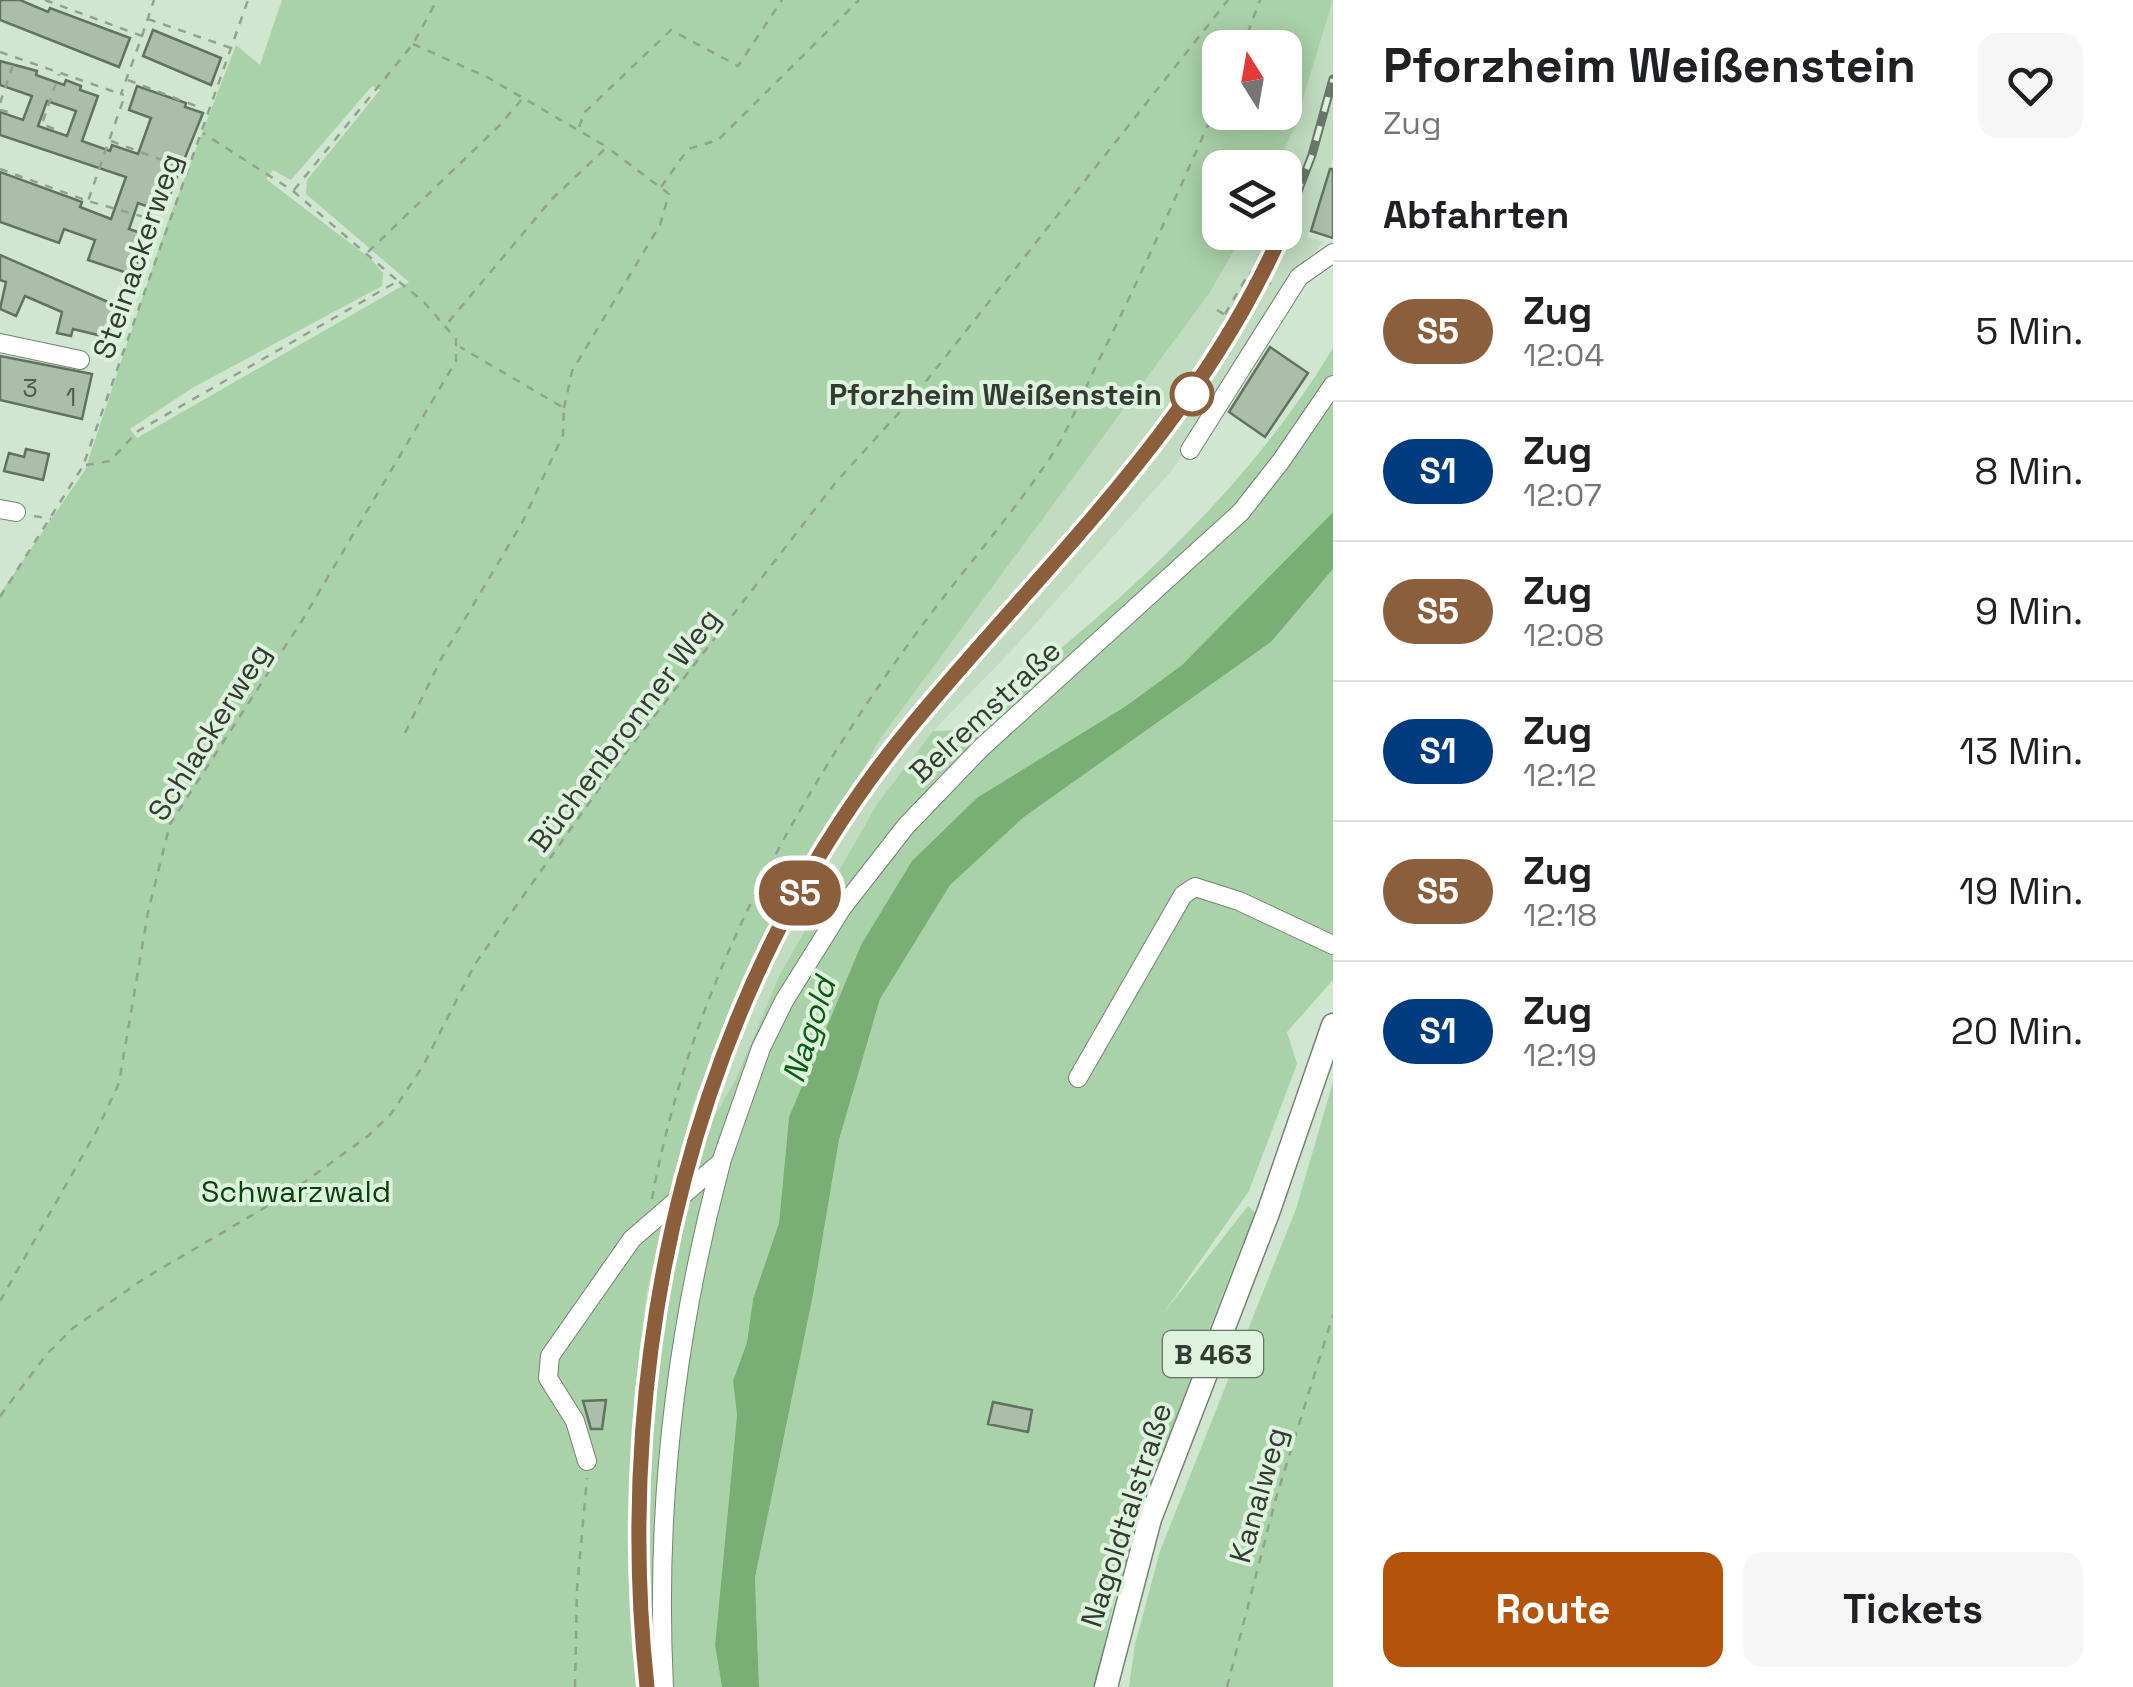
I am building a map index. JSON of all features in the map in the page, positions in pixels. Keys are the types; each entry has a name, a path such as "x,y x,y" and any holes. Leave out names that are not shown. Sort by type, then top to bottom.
{"main road":[{"name":"Nagoldtalstraße","path":"1106,1687 1125,1602 1150,1519 1268,1213 1333,1025"}],"street":[{"path":"1190,450 1299,277 1333,253"},
{"path":"0,343 80,360"},
{"name":"Belremstraße","path":"587,1461 574,1421 548,1378 547,1366 562,1335 632,1238 721,1162 770,1027 822,938 922,806 1241,512 1281,462 1333,385"},
{"path":"1078,1078 1183,896 1195,887 1239,901 1333,945"},
{"path":"664,1687 669,1428 700,1242 721,1162"}],"path":[{"path":"44,0 142,36"},
{"path":"121,94 154,0"},
{"name":"Steinackerweg","path":"0,597 83,466 248,0"},
{"path":"293,191 413,44 437,0"},
{"path":"578,128 584,112 671,30 738,66 782,0"},
{"path":"661,187 688,149 718,140 859,0"},
{"name":"Büchenbronner Weg","path":"0,1416 47,1354 73,1328 145,1278 288,1194 392,1114 423,1066 476,964 612,772 836,482 916,394 1228,0"},
{"path":"1249,30 1260,0"},
{"path":"148,20 233,49"},
{"path":"405,733 441,660 522,523 563,435 572,371 660,224 668,194 578,128 488,77 413,44"},
{"path":"0,52 126,95 88,201"},
{"path":"0,103 16,57"},
{"path":"54,128 42,124 60,72"},
{"path":"126,79 201,108"},
{"path":"368,252 523,98"},
{"path":"0,110 9,112"},
{"path":"647,1226 664,1134 686,1060 746,906 797,810 914,636 1050,458 1125,308 1206,130"},
{"path":"201,132 293,191 368,252 445,326 459,346 564,408"},
{"path":"109,140 175,165"},
{"path":"445,326 552,199 607,147"},
{"path":"0,169 166,224"},
{"path":"1225,314 1249,273 1272,284"},
{"path":"83,466 110,461 138,432 398,281"},
{"path":"1218,310 1234,320"},
{"name":"Schlackerweg","path":"0,1301 96,1132 119,1083 148,912 170,824 303,619 410,442 456,361 459,346"},
{"path":"8,510 52,519"},
{"name":"Kanalweg","path":"1227,1687 1276,1498 1333,1315"},
{"path":"575,1687 587,1461"}],"shaded area":[{"path":"1333,1 1333,159 1307,237 1324,242 1297,271 1173,469 1014,648 933,731 877,804 780,974 735,1081 708,1127 684,1216 657,1364 645,1578 655,1687 640,1687 630,1576 632,1460 646,1295 692,1108 732,1004 880,739 1209,292 1234,250 1302,250 1302,150 1284,150 1294,130 1302,130 1302,103"},
{"path":"1333,512 1333,569 1271,642 1024,817 950,885 880,999 839,1140 813,1295 755,1578 759,1687 722,1687 715,1645 737,1415 733,1381 747,1342 753,1299 779,1223 789,1117 861,945 912,861 978,797 1126,706 1182,665"}],"green space":[{"name":"Schwarzwald","path":"282,0 1333,0 1302,103 1302,30 1202,30 1202,130 1294,130 1284,150 1202,150 1202,250 1234,250 1210,292 880,739 732,1004 692,1108 646,1295 632,1460 630,1576 640,1687 0,1687 0,594 85,470 167,224 236,45 260,65","holes":["372,86 380,90 307,180 306,194 409,282 137,438 130,429 194,387 382,286 383,273 371,259 266,179 273,170 291,180"]},
{"path":"1333,348 1333,512 1182,665 1126,706 978,797 861,945 789,1117 779,1223 753,1299 747,1342 733,1381 737,1415 715,1644 722,1687 655,1687 645,1578 657,1364 684,1216 708,1127 735,1081 780,974 877,804 933,731 960,730 1065,645 1164,556 1255,458"},
{"path":"1333,569 1333,980 1287,1032 1297,1064 1249,1191 1163,1314 1248,1206 1255,1213 1175,1420 1124,1567 1097,1687 759,1687 755,1578 813,1295 839,1140 880,999 949,885 1024,817 1271,642"},
{"path":"1333,1082 1333,1687 1129,1687 1135,1644 1160,1551 1296,1209"}],"building":[{"path":"0,0 20,0 48,12 50,8 130,38 119,67 0,20"},
{"path":"153,30 221,58 211,85 143,56"},
{"path":"0,61 37,71 36,75 64,85 66,80 98,96 82,141 110,151 112,145 138,154 151,118 129,110 137,86 203,113 163,212 138,203 129,229 147,235 133,275 88,260 95,240 64,229 59,243 0,222 0,172 82,202 80,207 111,219 126,177 0,135 0,112 23,120 32,96 0,85","holes":["47,101 76,111 67,136 38,126"]},
{"path":"1333,169 1333,238 1311,231"},
{"path":"0,255 115,305 106,337 73,329 71,336 57,333 62,312 25,296 16,316 0,309 6,282 0,280"},
{"path":"1270,347 1308,373 1265,437 1229,412"},
{"path":"0,356 92,374 82,419 0,400"},
{"path":"26,449 49,454 43,480 4,471 9,453 24,457"},
{"path":"606,1400 602,1429 591,1429 583,1401"},
{"path":"993,1402 1032,1410 1028,1432 988,1424"}],"railway":[{"path":"1302,181 1333,79"},
{"path":"647,1687 639,1561 643,1433 658,1305 684,1179 723,1056 774,939 837,828 912,725 1115,492 1162,432 1206,370 1273,250"}],"train":[{"name":"S5","path":"647,1687 640,1521 651,1354 663,1273 680,1199 719,1068 740,1016 798,896 868,782 912,725 1115,496 1161,438 1228,336 1273,250"}],"place":[{"name":"Pforzheim Weißenstein","path":"1192,394"}],"water label":[{"name":"Nagold","path":"809,1030"}]}
